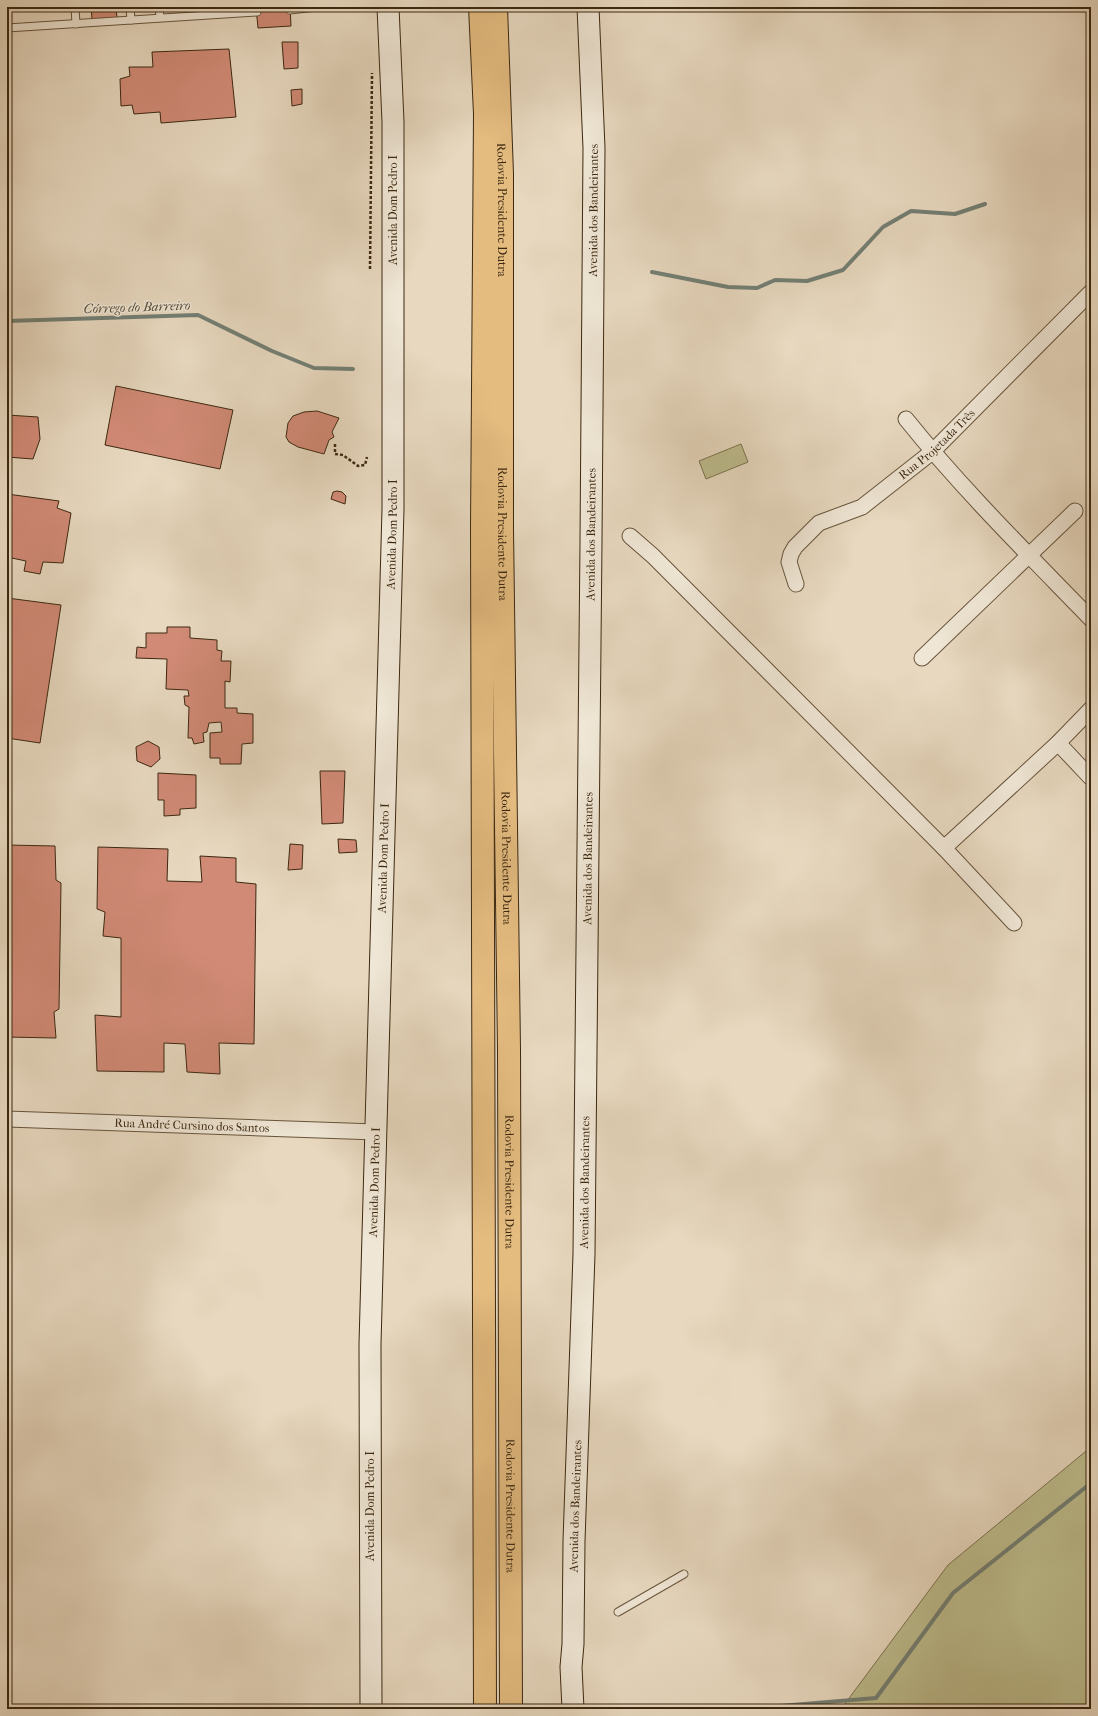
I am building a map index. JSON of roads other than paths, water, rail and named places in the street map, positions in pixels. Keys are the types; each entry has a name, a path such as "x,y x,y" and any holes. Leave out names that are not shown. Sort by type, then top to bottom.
{"highway":[{"name":"Rodovia Presidente Dutra","path":"480,7 485,114 482,592 485,1709"},
{"name":"Rodovia Presidente Dutra","path":"496,7 502,174 502,529 509,1050 512,1709"}],"main road":[{"name":"Avenida Dom Pedro I","path":"371,1709 370,1344 393,509 393,130 388,7"},
{"name":"Avenida dos Bandeirantes","path":"573,1709 571,1667 573,1644 574,1541 584,1254 591,542 594,148 588,7"}],"street":[{"name":"Rua Projetada Três","path":"796,584 790,562 791,554 795,547 819,523 862,507 932,452 1091,292"},
{"path":"906,419 932,452 1029,556 1091,618"},
{"path":"922,658 1075,511"},
{"path":"630,536 653,556 944,848 1014,924"},
{"path":"944,848 1058,742 1091,709"},
{"path":"1058,742 1091,778"},
{"name":"Rua André Cursino dos Santos","path":"7,1119 376,1132"}],"lane":[{"path":"75,7 76,24"},
{"path":"130,7 131,20"},
{"path":"159,7 160,17"},
{"path":"290,10 316,7"},
{"path":"7,28 160,17 257,12"},
{"path":"618,1612 684,1574"}],"waterway":[{"name":"Córrego do Barreiro","path":"652,272 728,287 757,288 775,280 807,281 843,270 883,227 911,211 955,214 985,204"},
{"name":"Córrego do Barreiro","path":"7,321 198,315 272,351 314,368 353,369"},
{"path":"743,1709 876,1698 953,1593 1091,1483"}]}
